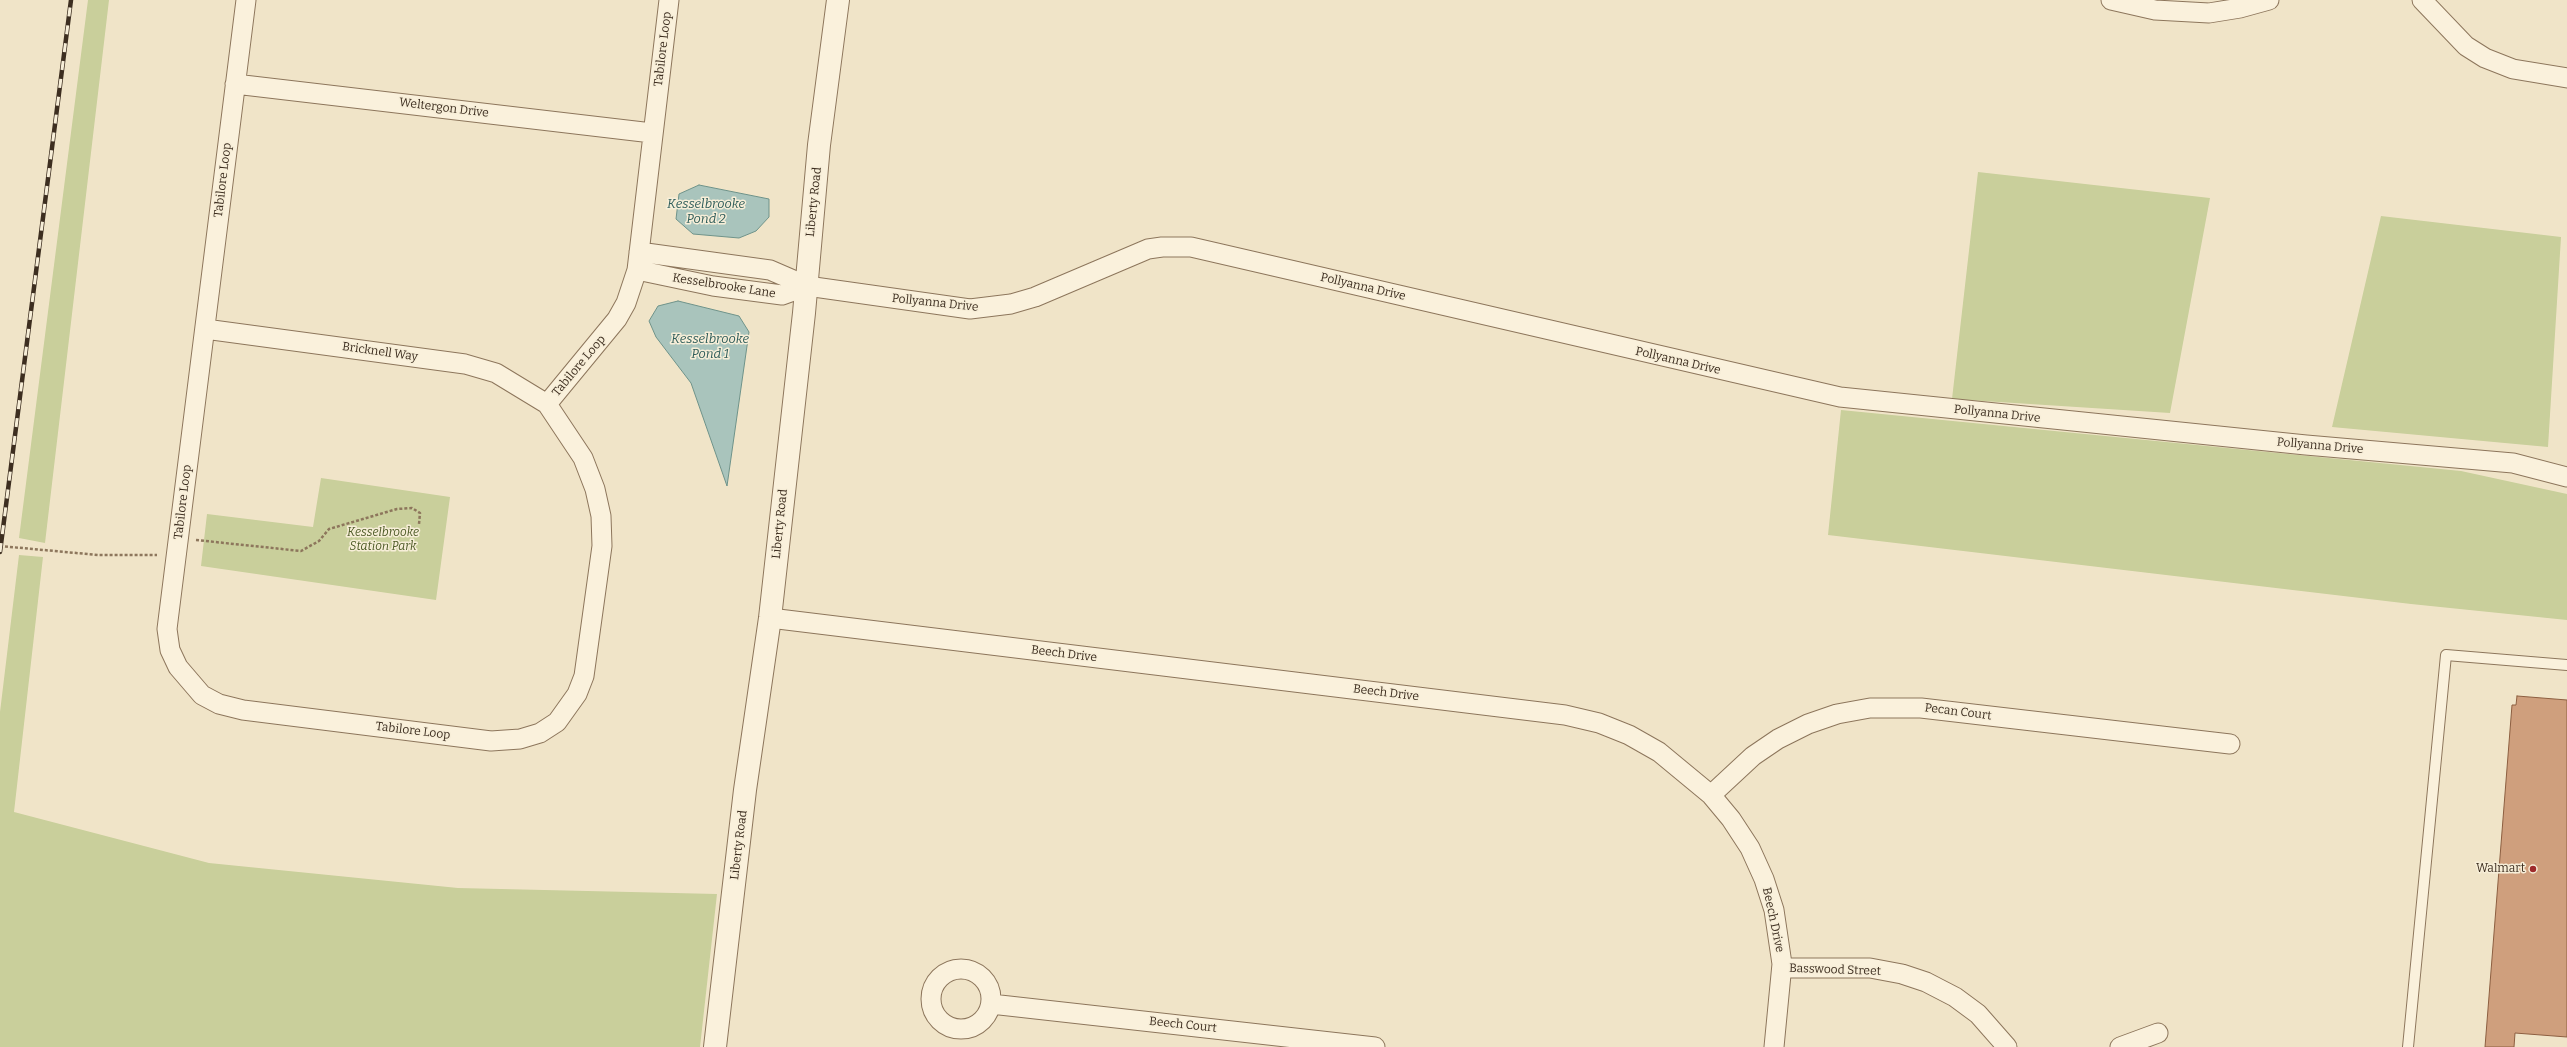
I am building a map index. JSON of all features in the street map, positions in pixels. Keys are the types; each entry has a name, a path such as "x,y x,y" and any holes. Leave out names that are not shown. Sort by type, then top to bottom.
{"street":[{"name":"Tabilore Loop","path":"246,0 167,629 170,650 178,667 190,683 202,695 219,704 243,710 491,741 520,740 540,733 557,722 569,707 584,676 602,546 601,516 595,489 583,458 547,404 617,319 626,303 637,270 652,133 669,0"},
{"name":"Liberty Road","path":"715,1047 746,790 770,618 806,286 819,145 838,0"},
{"path":"2112,0 2155,10 2209,13 2240,8 2269,0"},
{"path":"2422,0 2466,46 2485,58 2513,69 2567,78"},
{"name":"Weltergon Drive","path":"235,84 652,133"},
{"name":"Pollyanna Drive","path":"806,286 970,309 985,308 1035,297 1148,249 1162,246 1191,247 1840,397 2306,445 2513,463 2567,477"},
{"name":"Kesselbrooke Lane","path":"639,252 770,270 806,286"},
{"name":"Kesselbrooke Lane","path":"637,270 713,286 782,295 806,286"},
{"name":"Bricknell Way","path":"205,328 465,364 496,373 547,404"},
{"name":"Beech Drive","path":"770,618 1565,715 1599,723 1629,735 1659,752 1712,795 1731,818 1750,848 1764,879 1774,910 1782,968 1774,1047"},
{"name":"Pecan Court","path":"1712,795 1753,756 1778,739 1808,724 1837,714 1870,708 1921,708 2230,744"},
{"name":"Basswood Street","path":"1782,968 1870,968 1902,974 1926,982 1955,997 1978,1014 2007,1047"},
{"name":"Beech Court","path":"991,1004 1375,1047"},
{"path":"2120,1047 2158,1033"}],"lane":[{"path":"2408,1047 2446,655 2567,665"}],"path":[{"path":"0,546 98,555 177,547 301,551 319,541 329,529 397,509 412,508 420,513 419,524"}],"green space":[{"path":"88,0 109,0 45,543 19,538"},
{"path":"1978,172 2210,198 2170,413 1952,399"},
{"path":"2381,216 2561,237 2548,447 2332,427"},
{"path":"1841,410 2461,471 2567,494 2567,620 2411,604 1828,535"},
{"name":"Kesselbrooke Station Park","path":"321,478 450,497 436,600 201,566 207,514 313,527"},
{"path":"19,555 43,557 14,812 209,863 458,888 717,894 700,1047 0,1047 0,712"}],"water":[{"name":"Kesselbrooke Pond 2","path":"699,185 769,199 769,217 756,231 739,238 693,234 676,219 679,194"},
{"name":"Kesselbrooke Pond 1","path":"678,301 739,316 749,332 727,486 691,383 656,337 649,321 658,306"}],"building":[{"name":"Walmart","path":"2517,696 2567,700 2567,1037 2515,1033 2514,1047 2485,1047 2512,705 2516,705"}],"railway":[{"path":"0,552 71,0"}],"place":[{"name":"Walmart","path":"2533,869"}]}
